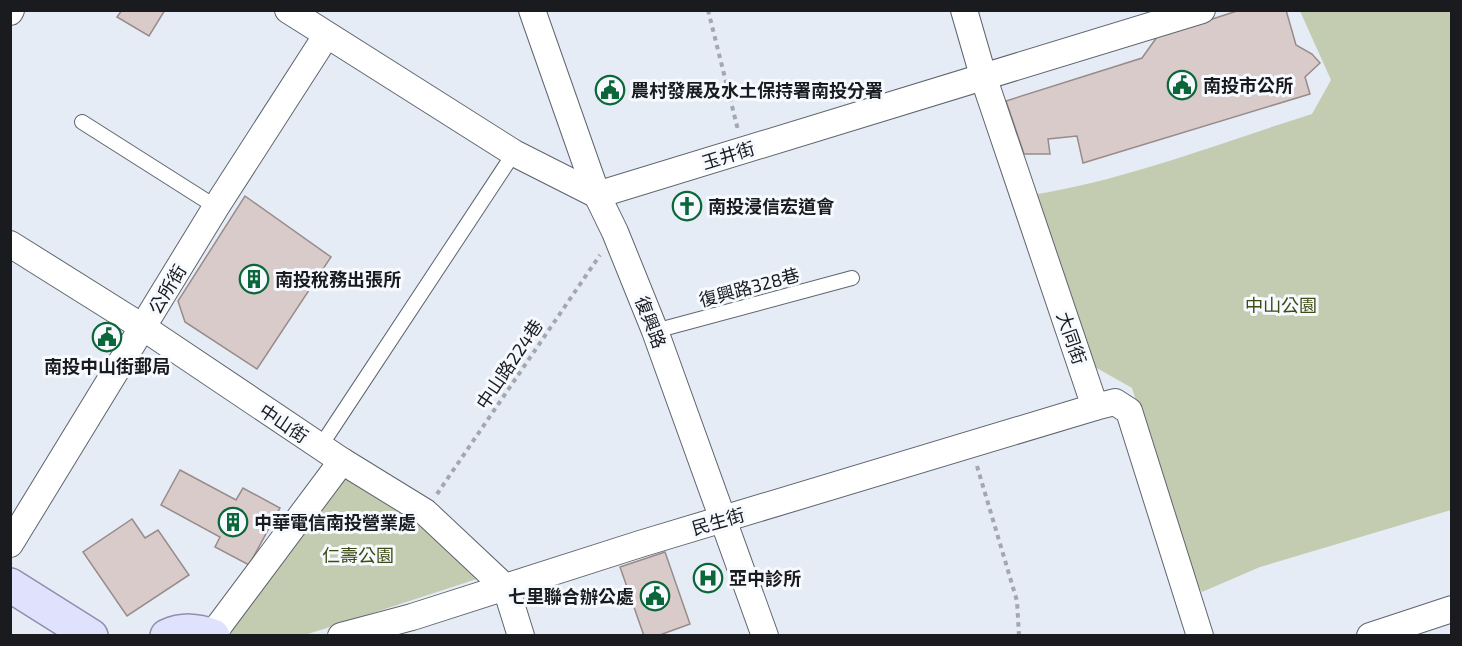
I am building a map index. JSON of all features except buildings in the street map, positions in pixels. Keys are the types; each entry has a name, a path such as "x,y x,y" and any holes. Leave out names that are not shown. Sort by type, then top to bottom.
{"main road":[{"path":"10,585 91,636"},
{"path":"167,636 178,631 195,630 212,635"}],"street":[{"path":"288,10 514,153 597,195"},
{"name":"復興路","path":"532,10 597,195 615,232 655,332 765,636"},
{"name":"大同街","path":"964,10 984,79 1095,407"},
{"name":"玉井街","path":"597,195 984,79 1202,10"},
{"name":"公所街","path":"10,544 216,207 326,36"},
{"name":"中山街","path":"10,244 144,328 342,462 425,512 506,588 521,636"},
{"path":"1095,407 1114,402 1129,411 1200,636"},
{"name":"民生街","path":"341,636 506,588 1095,407"},
{"path":"212,635 342,462"},
{"path":"1370,636 1452,609"}],"lane":[{"path":"82,122 216,207"},
{"path":"320,447 514,153"},
{"name":"復興路328巷","path":"655,332 852,278"}],"path":[{"path":"708,10 743,151"},
{"name":"中山路224巷","path":"425,512 615,232"},
{"path":"970,445 1017,601 1019,636"}],"green space":[{"name":"中山公園","path":"1300,11 1451,11 1451,510 1260,567 1202,592 1190,575 1132,388 1095,367 1068,303 1031,195 1102,180 1173,160 1312,114 1331,80"},
{"name":"仁壽公園","path":"341,473 403,512 483,577 305,635 233,636 230,633"}],"place":[{"name":"南投市公所","path":"1182,85"},
{"name":"農村發展及水土保持署南投分署","path":"610,90"},
{"name":"南投浸信宏道會","path":"687,206"},
{"name":"南投稅務出張所","path":"254,279"},
{"name":"南投中山街郵局","path":"107,337"},
{"name":"中華電信南投營業處","path":"233,522"},
{"name":"亞中診所","path":"708,578"},
{"name":"七里聯合辦公處","path":"655,596"}]}
